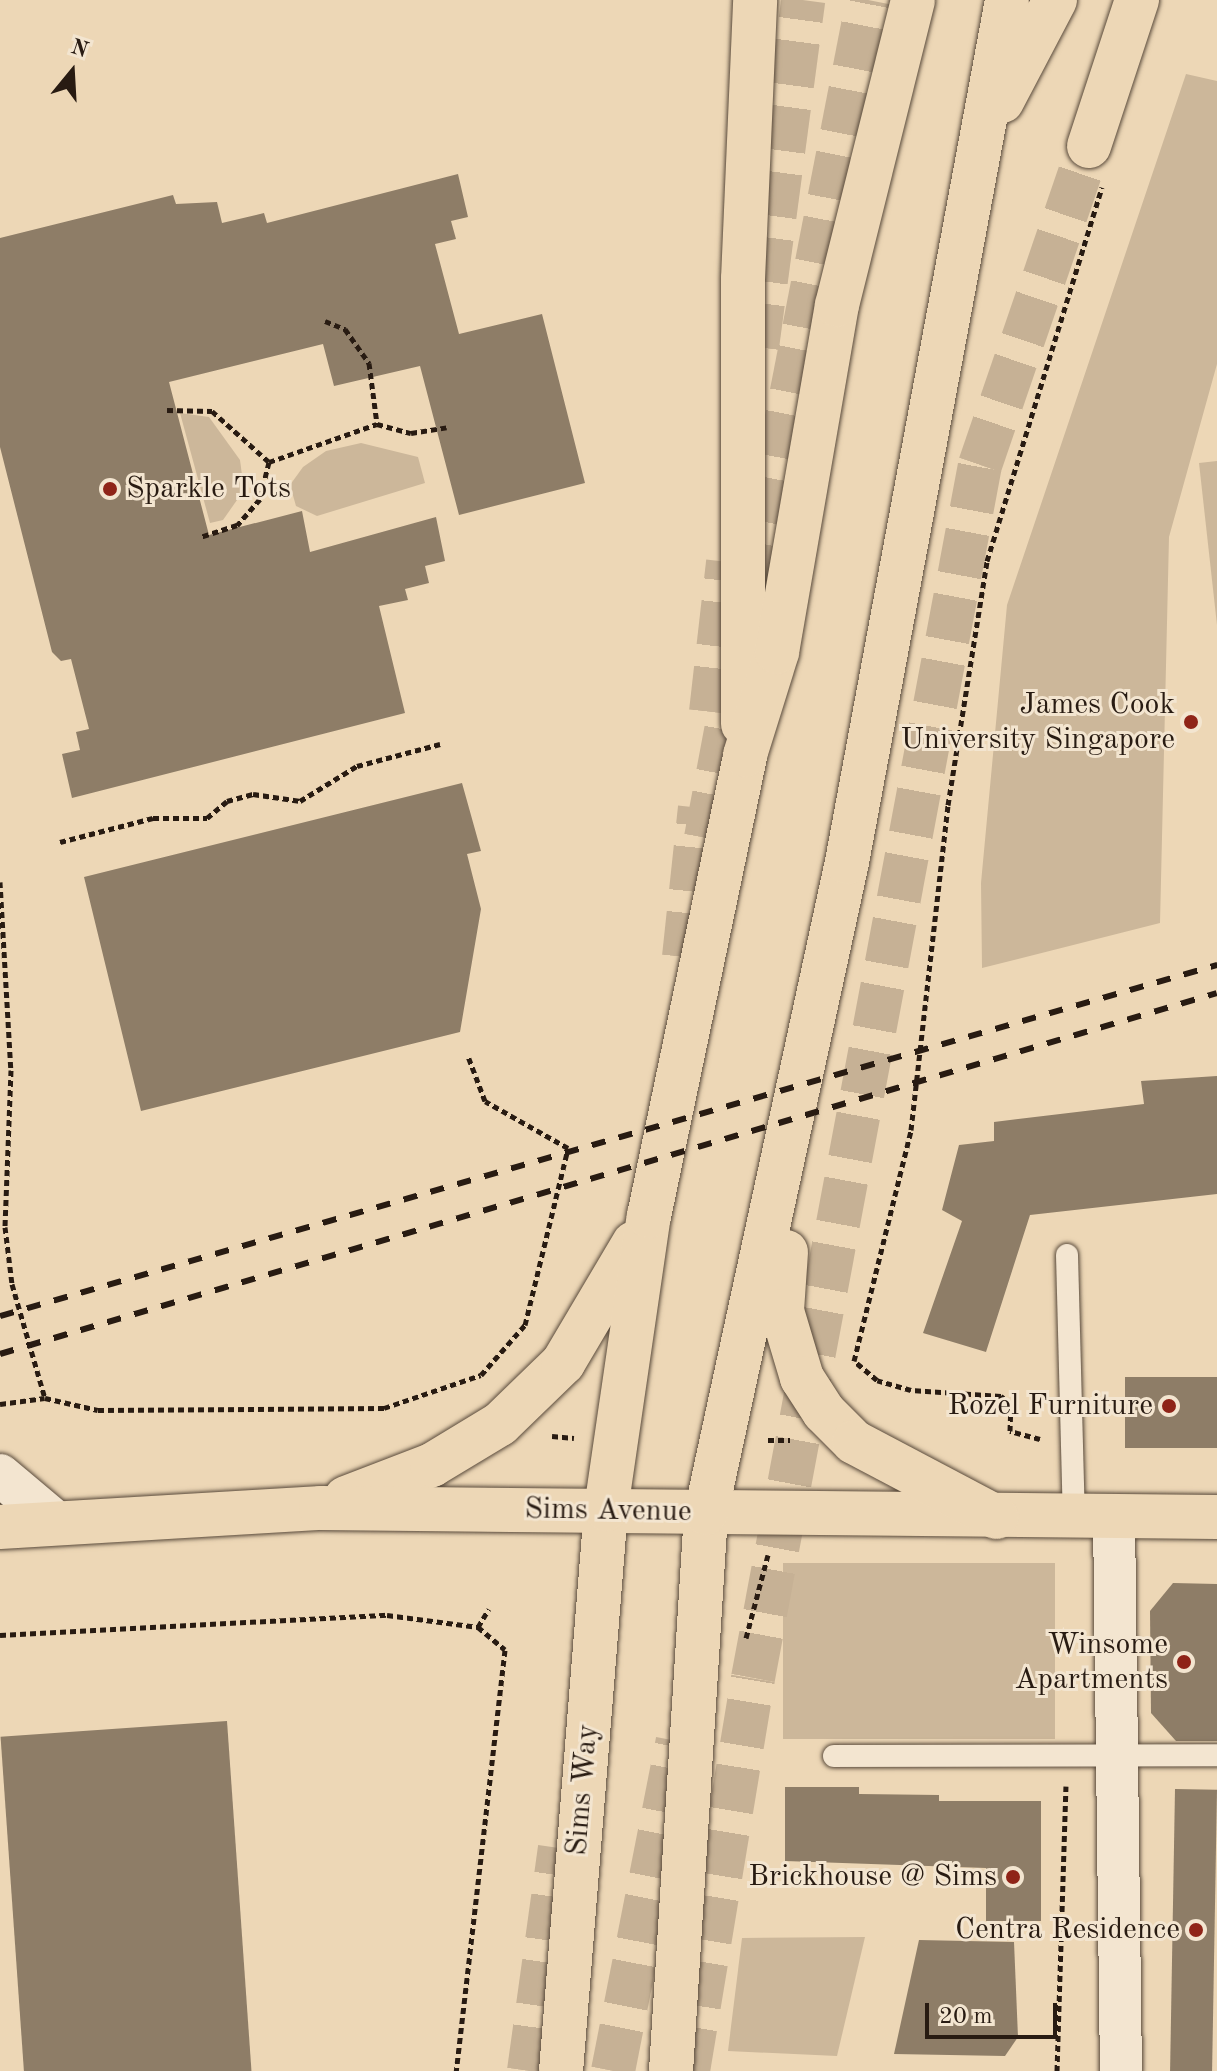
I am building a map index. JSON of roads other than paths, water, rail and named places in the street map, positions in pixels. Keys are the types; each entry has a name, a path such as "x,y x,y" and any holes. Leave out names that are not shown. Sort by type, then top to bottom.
{"main road":[{"path":"745,755 743,279 755,0"},
{"path":"745,755 777,652 837,305 913,0"},
{"path":"671,2071 706,1513 798,1102 985,133 1007,0"},
{"path":"985,133 1055,0"},
{"path":"1097,163 1137,0"},
{"name":"Sims Way","path":"561,2071 606,1509 649,1216 745,755"},
{"path":"798,1102 782,1311 802,1378 854,1442 996,1517"},
{"path":"321,1508 432,1465 500,1424 563,1363 649,1216"},
{"name":"Sims Avenue","path":"0,1527 321,1508 1217,1517"}],"street":[{"path":"0,1475 57,1523"},
{"path":"1094,1516 1117,1754 1121,2071"}],"lane":[{"path":"1067,1255 1072,1437 1094,1516"},
{"path":"834,1756 1217,1755"}],"tunnel":[{"path":"757,347 803,0"},
{"path":"754,587 868,0"},
{"path":"688,2071 753,1678 980,465 1089,146"},
{"path":"711,712 728,562"},
{"path":"706,838 736,678"},
{"path":"684,957 700,808"},
{"path":"613,2071 678,1741"},
{"path":"529,2071 560,1848"}],"railway":[{"path":"0,1316 1217,965"},
{"path":"0,1354 1217,993"}],"place":[{"name":"Sparkle Tots","path":"110,489"},
{"name":"James Cook University Singapore","path":"1191,722"},
{"name":"Rozel Furniture","path":"1169,1406"},
{"name":"Winsome Apartments","path":"1184,1662"},
{"name":"Brickhouse @ Sims","path":"1013,1877"},
{"name":"Centra Residence","path":"1196,1930"}]}
